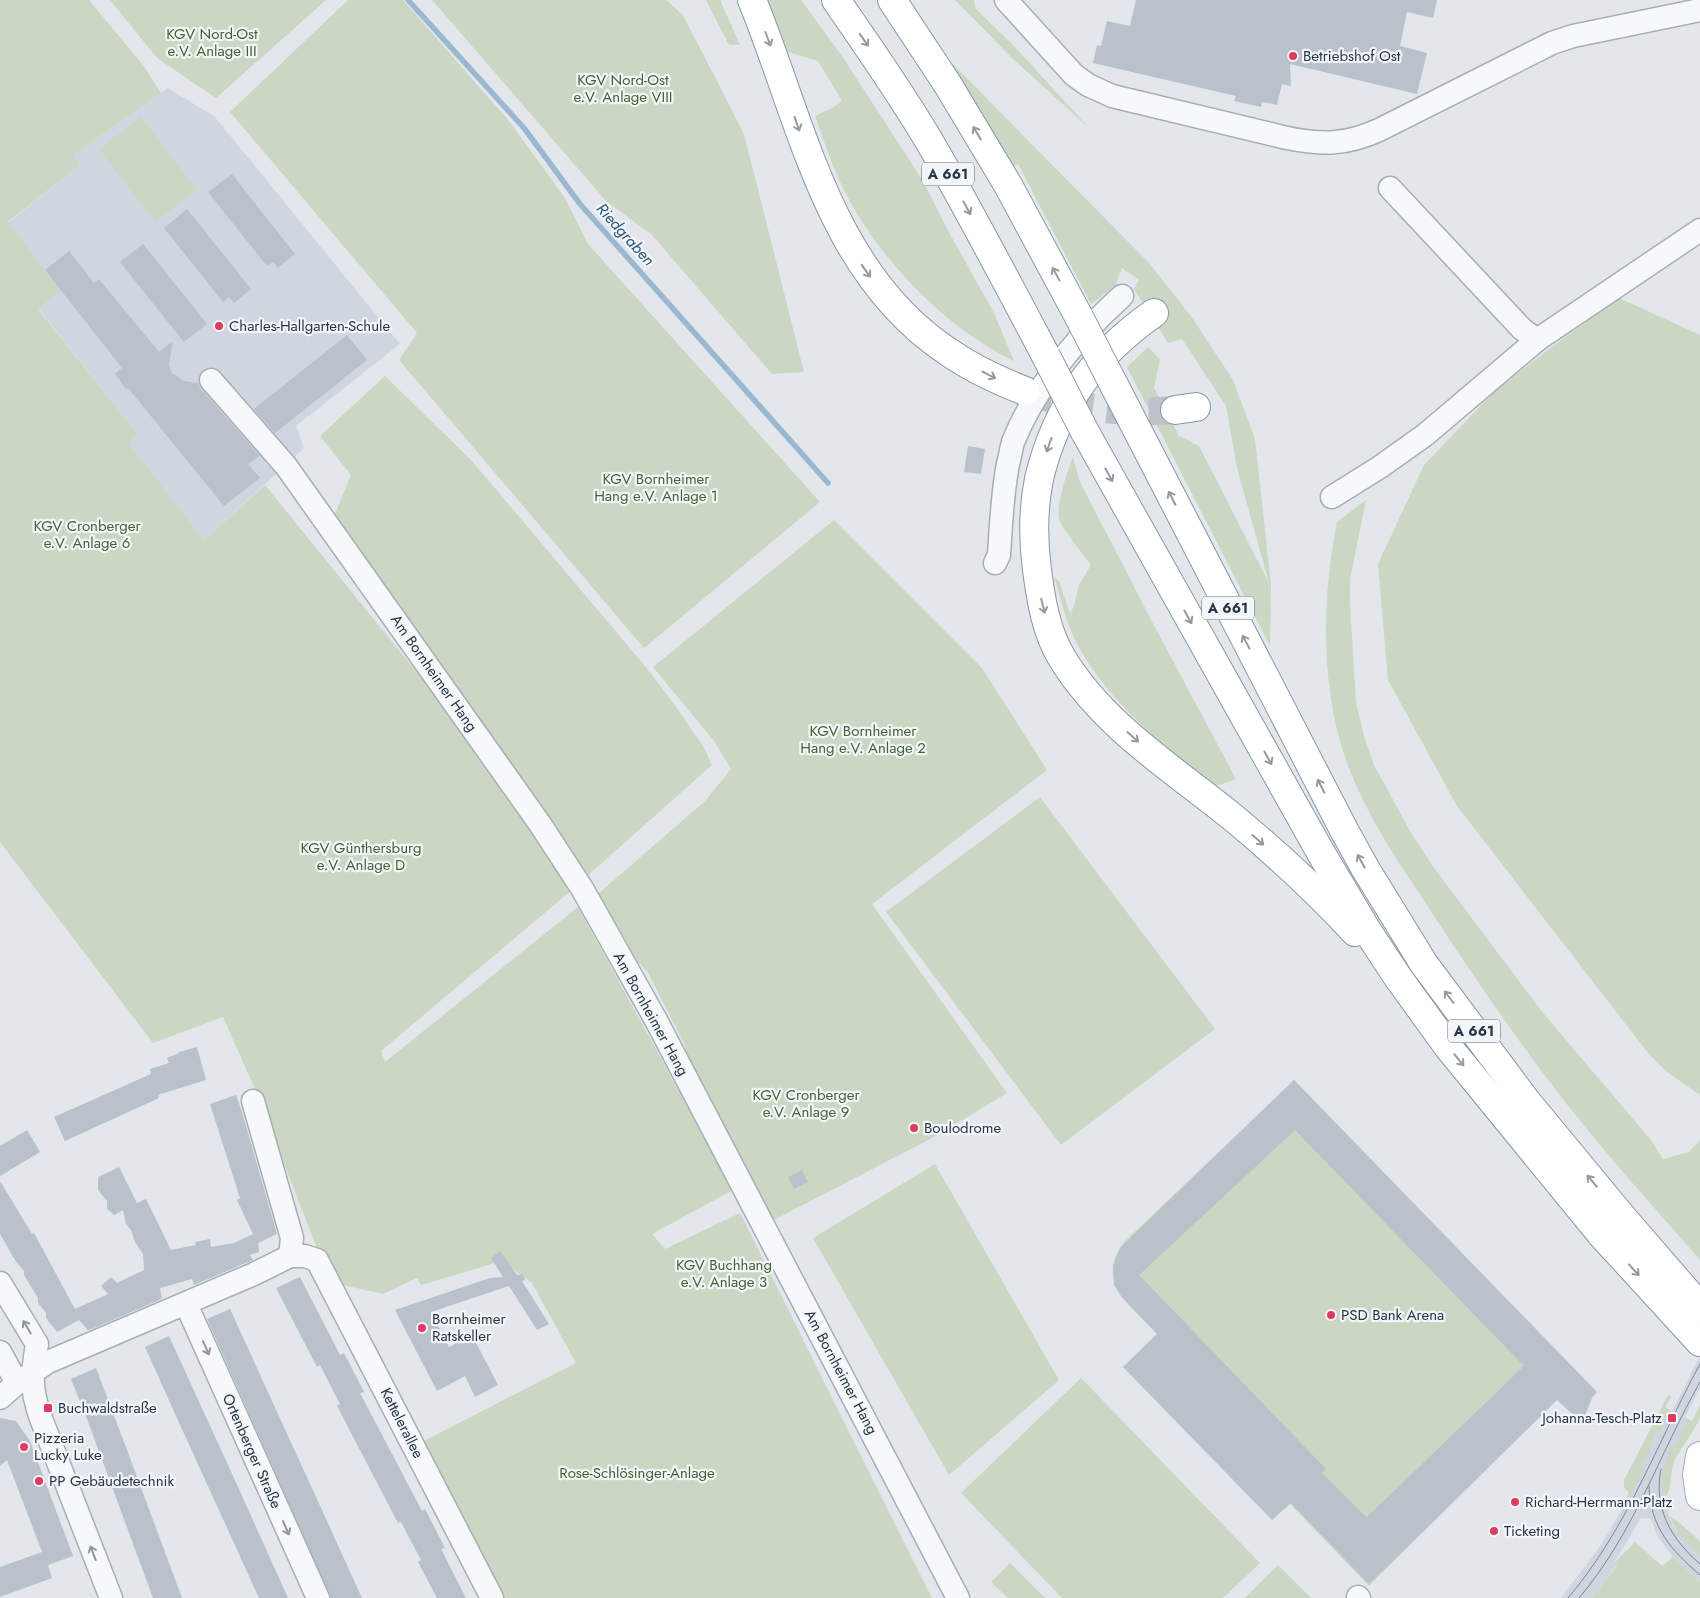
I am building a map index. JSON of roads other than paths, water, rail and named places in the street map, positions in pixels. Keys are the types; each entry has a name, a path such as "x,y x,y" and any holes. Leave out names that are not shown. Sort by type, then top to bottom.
{"main road":[{"path":"752,0 769,41 803,142 825,195 866,271 901,312 946,350 988,375 1024,391"},
{"name":"A 661","path":"836,0 886,72 932,145 990,249 1085,432 1321,853 1366,929 1399,979 1449,1048 1601,1234 1700,1342"},
{"name":"A 661","path":"892,0 948,85 1008,184 1365,868 1424,964 1527,1102 1700,1307"},
{"path":"1154,313 1116,342 1084,378 1050,440 1038,486 1034,534 1040,593 1047,624 1061,656 1082,688 1158,760 1236,820 1287,865 1337,913 1399,979"},
{"path":"1700,1456 1697,1475 1700,1496"}],"street":[{"path":"1006,0 1074,75 1088,85 1112,96 1286,138 1307,142 1330,143 1351,141 1379,130 1552,43 1573,36 1700,10"},
{"path":"1390,188 1522,329 1537,340"},
{"path":"1332,497 1380,468 1425,435 1537,340 1700,230"},
{"path":"995,562 999,556 1003,493 1013,443 1032,404 1058,364 1091,324 1122,296"},
{"name":"Am Bornheimer Hang","path":"211,380 286,466 540,824 583,890 657,1022 958,1598"},
{"path":"0,1398 48,1362 298,1256 253,1101"},
{"name":"Kettelerallee","path":"298,1256 316,1260 321,1268 492,1598"},
{"path":"0,1283 37,1344 25,1378"},
{"name":"Ortenberger Straße","path":"186,1304 318,1598"},
{"path":"0,1352 25,1378 33,1394 111,1598"}],"waterway":[{"name":"Riedgraben","path":"408,0 524,128 580,204 828,483"}],"tunnel":[{"path":"1025,391 1081,406 1135,411 1175,410"}],"tram line":[{"path":"1568,1598 1589,1571 1624,1514 1700,1364"},
{"path":"1579,1598 1599,1573 1616,1547 1700,1382"},
{"path":"1661,1469 1659,1483 1662,1510 1673,1533 1700,1564"},
{"path":"1649,1486 1650,1501 1658,1526 1671,1547 1700,1575"}],"place":[{"name":"Betriebshof Ost","path":"1293,56"},
{"name":"Charles-Hallgarten-Schule","path":"219,326"},
{"name":"Boulodrome","path":"914,1128"},
{"name":"PSD Bank Arena","path":"1331,1315"},
{"name":"Bornheimer Ratskeller","path":"422,1328"},
{"name":"Buchwaldstraße","path":"48,1408"},
{"name":"Johanna-Tesch-Platz","path":"1672,1418"},
{"name":"Pizzeria Lucky Luke","path":"24,1447"},
{"name":"PP Gebäudetechnik","path":"39,1481"},
{"name":"Richard-Herrmann-Platz","path":"1515,1502"},
{"name":"Ticketing","path":"1494,1531"}],"park label":[{"name":"KGV Nord-Ost e.V. Anlage III","path":"212,42"},
{"name":"KGV Nord-Ost e.V. Anlage VIII","path":"623,88"},
{"name":"KGV Bornheimer Hang e.V. Anlage 1","path":"656,488"},
{"name":"KGV Cronberger e.V. Anlage 6","path":"87,534"},
{"name":"KGV Bornheimer Hang e.V. Anlage 2","path":"863,740"},
{"name":"KGV Günthersburg e.V. Anlage D","path":"361,856"},
{"name":"KGV Cronberger e.V. Anlage 9","path":"806,1104"},
{"name":"KGV Buchhang e.V. Anlage 3","path":"724,1274"},
{"name":"Rose-Schlösinger-Anlage","path":"637,1473"}]}
